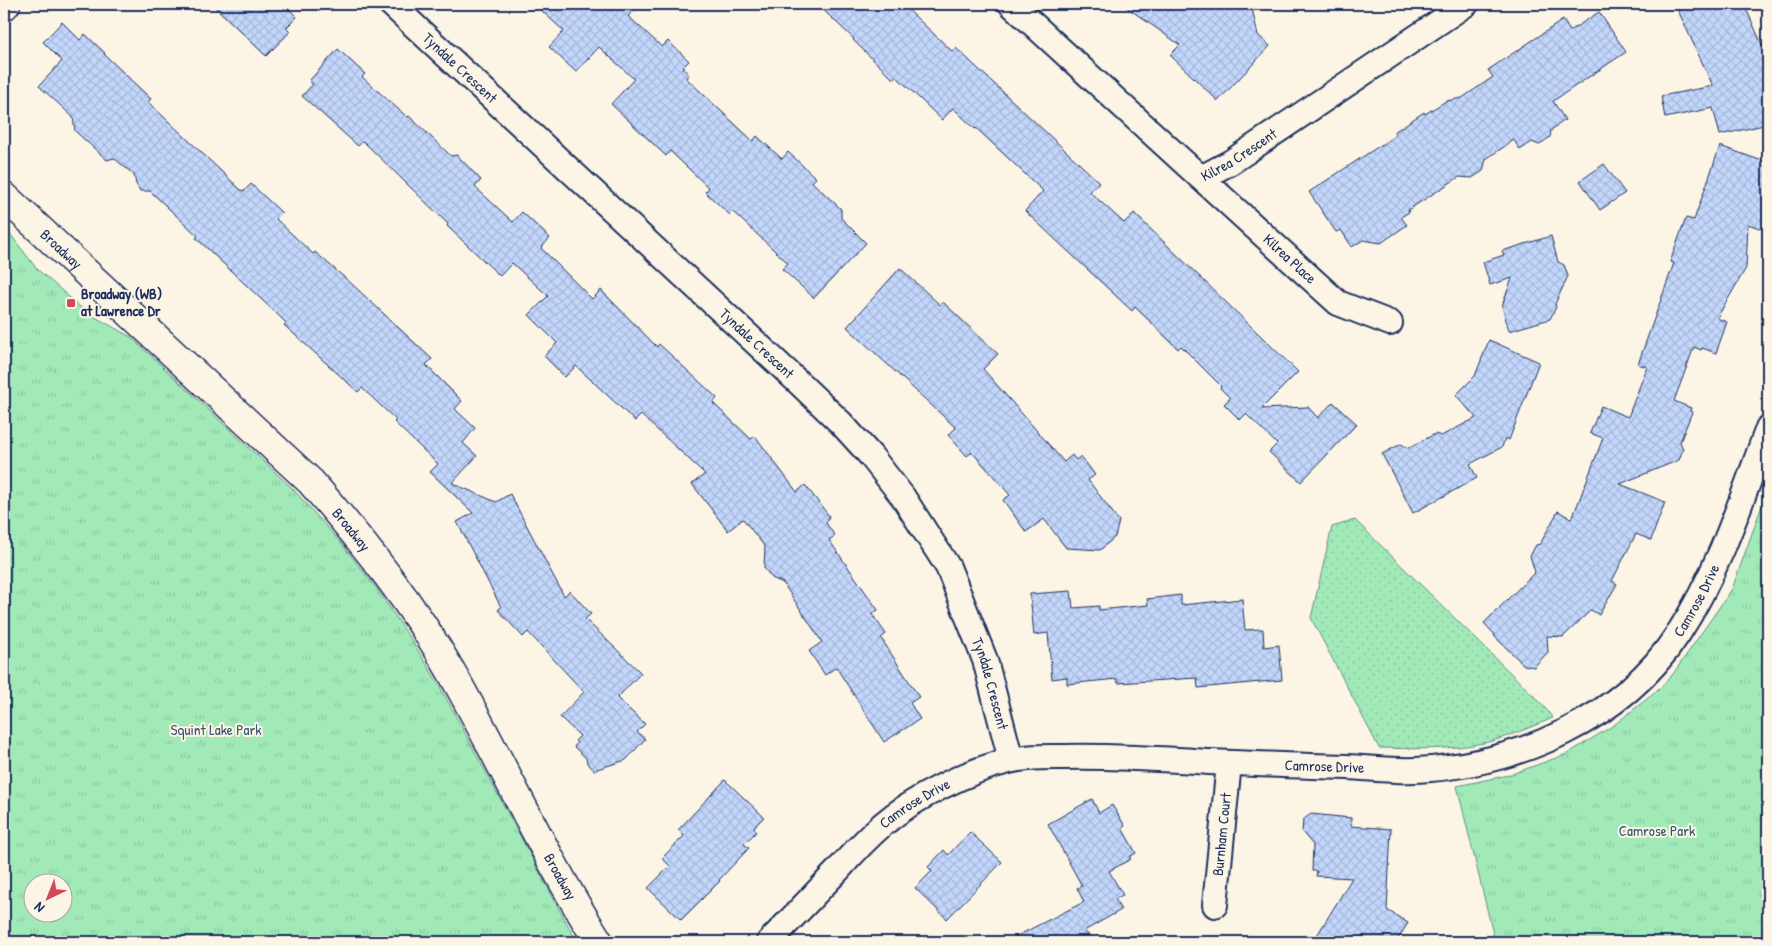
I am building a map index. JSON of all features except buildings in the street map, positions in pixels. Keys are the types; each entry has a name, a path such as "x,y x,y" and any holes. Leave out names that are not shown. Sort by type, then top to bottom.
{"street":[{"name":"Tyndale Crescent","path":"391,4 841,423 871,456 902,497 948,567 985,660 1011,760"},
{"name":"Kilrea Crescent","path":"1011,4 1202,178 1231,162 1466,4"},
{"name":"Kilrea Place","path":"1202,178 1338,303 1390,324"},
{"name":"Broadway","path":"4,196 311,482 353,530 395,587 452,673 564,883 599,942"},
{"name":"Camrose Drive","path":"769,942 864,841 898,813 937,789 1011,760 1093,756 1412,771 1472,764 1505,756 1551,739 1592,717 1626,692 1666,651 1679,632 1712,573 1768,428"},
{"name":"Burnham Court","path":"1215,905 1229,763"}],"green space":[{"name":"Squint Lake Park","path":"4,226 37,269 86,312 131,337 293,489 341,543 377,589 437,681 577,942 4,942"},
{"name":"Camrose Park","path":"1768,489 1768,942 1495,942 1457,786 1509,775 1567,754 1614,725 1657,691 1673,674 1732,589"},
{"path":"1355,520 1540,702 1553,718 1502,738 1472,745 1410,749 1379,748 1311,618 1332,527"}],"waterway":[{"path":"1759,942 1768,934"}],"place":[{"name":"Broadway (WB) at Lawrence Dr","path":"71,303"}]}
